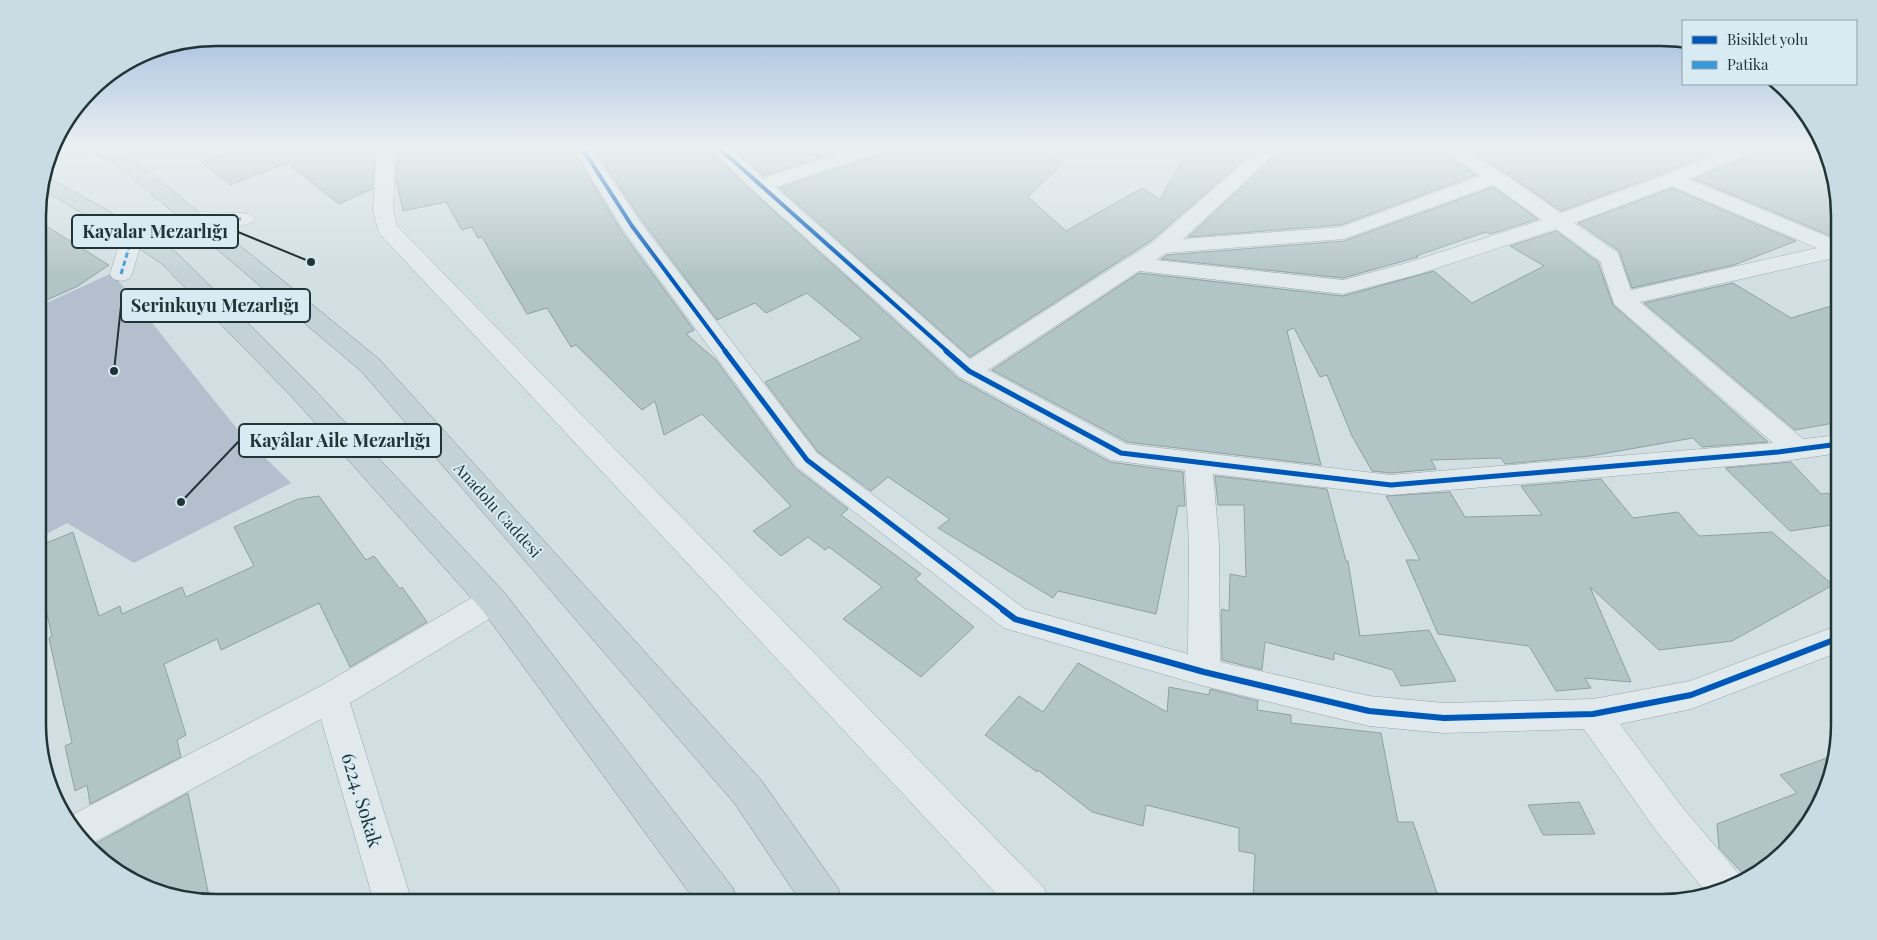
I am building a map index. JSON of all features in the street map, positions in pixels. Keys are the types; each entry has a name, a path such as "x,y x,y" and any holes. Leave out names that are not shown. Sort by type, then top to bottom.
{"highway":[{"path":"61,192 133,234 169,258 302,392 493,601 713,894"},
{"name":"Anadolu Caddesi","path":"161,192 370,365 748,792 818,894"}],"street":[{"path":"384,192 383,210 387,228 1022,893"},
{"path":"610,192 632,226 807,460 1015,619 1204,672 1369,711 1444,718 1593,714 1691,695 1831,641"},
{"path":"767,192 969,371 1121,453 1391,484 1778,452 1796,448 1831,445"},
{"path":"969,371 1161,247 1222,192"},
{"path":"1161,247 1344,233 1456,192"},
{"path":"1516,192 1610,258 1622,299 1796,448"},
{"path":"1134,264 1343,287 1411,269 1557,222 1638,192"},
{"path":"1702,192 1831,247"},
{"path":"193,218 244,219"},
{"path":"121,274 133,234"},
{"path":"1622,299 1831,252"},
{"path":"1198,462 1204,543 1204,672"},
{"path":"82,828 331,697 493,601"},
{"name":"6224. Sokak","path":"331,697 391,894"},
{"path":"1593,714 1670,820 1722,882"}],"shaded area":[{"path":"112,273 242,435 291,483 134,563 67,523 46,534 47,303"}],"building":[{"path":"324,192 366,192 339,204"},
{"path":"399,192 598,192 622,232 694,330 686,334 716,360 795,468 848,509 841,515 921,574 915,579 974,627 921,677 843,619 882,587 829,547 825,550 808,537 781,556 753,531 791,506 702,414 664,435 655,401 642,410 576,345 571,347 547,308 527,314 482,237 478,238 472,227 462,230 446,202 403,211"},
{"path":"623,192 753,192 959,379 1110,462 1183,472 1185,506 1178,506 1156,614 1058,591 1053,598 938,528 950,519 888,477 871,491 818,452 765,382 862,339 807,293 766,313 755,303 717,320"},
{"path":"783,192 1033,192 1028,197 1066,231 1135,192 1148,192 1160,199 1164,192 1207,192 1152,240 970,357"},
{"path":"1236,192 1430,192 1341,225 1188,237"},
{"path":"1480,192 1500,192 1538,219 1491,234 1486,232 1416,256 1418,257 1343,278 1161,259 1167,255 1344,241"},
{"path":"1533,192 1613,192 1561,211"},
{"path":"1662,192 1681,192 1796,241 1734,265 1632,288 1619,251 1578,223"},
{"path":"1725,192 1829,192 1831,236"},
{"path":"47,227 109,265 78,286 47,300"},
{"path":"1556,231 1598,262 1613,305 1768,442 1702,447 1693,438 1590,456 1505,464 1501,458 1431,460 1436,469 1391,473 1372,471 1352,436 1327,375 1320,377 1294,328 1287,331 1321,465 1127,442 992,370 1139,273 1343,296 1434,271 1472,303 1544,266 1510,246"},
{"path":"1733,283 1791,318 1831,306 1831,423 1795,430 1644,303"},
{"path":"1791,462 1821,494 1828,493 1831,496 1831,525 1790,531 1725,468"},
{"path":"1215,476 1327,489 1346,561 1348,561 1360,636 1429,630 1456,681 1401,686 1393,670 1334,653 1334,660 1265,642 1262,670 1222,660 1221,614 1222,609 1229,611 1230,574 1246,577 1244,505 1218,505"},
{"path":"1601,479 1633,518 1678,512 1699,536 1772,532 1831,583 1831,586 1732,641 1659,650 1590,587 1631,682 1585,678 1591,688 1556,691 1529,646 1438,634 1406,560 1420,560 1386,496 1450,492 1465,517 1542,515 1521,486"},
{"path":"319,496 366,560 374,556 400,589 402,587 427,622 350,667 319,603 221,650 217,639 164,664 186,735 177,740 181,757 90,804 87,785 75,791 65,746 72,743 49,638 52,636 46,611 46,543 73,532 99,616 120,606 122,614 182,587 186,597 254,566 234,527 298,499"},
{"path":"1078,663 1167,712 1169,687 1209,695 1210,689 1258,701 1257,710 1291,715 1291,723 1381,733 1398,822 1413,822 1437,893 1253,893 1255,854 1239,851 1239,828 1146,805 1143,826 1092,812 1038,770 1037,772 985,735 1019,696 1043,712"},
{"path":"1827,758 1822,779 1813,799 1789,836 1773,852 1742,873 1719,848 1717,824 1797,793 1780,775"},
{"path":"188,793 208,893 161,885 122,865 96,844"},
{"path":"1579,802 1595,834 1543,835 1528,805"}],"marked path":[{"path":"193,218 244,219"},
{"path":"121,274 133,234"}],"cycle path":[{"path":"610,192 632,226 807,460 1015,619 1204,672 1369,711 1444,718 1593,714 1691,695 1831,641"},
{"path":"768,192 969,371 1121,453 1391,485 1778,452 1831,445"}],"place":[{"name":"Kayalar Mezarlığı","path":"311,262"},
{"name":"Serinkuyu Mezarlığı","path":"114,371"},
{"name":"Kayâlar Aile Mezarlığı","path":"181,502"}]}
